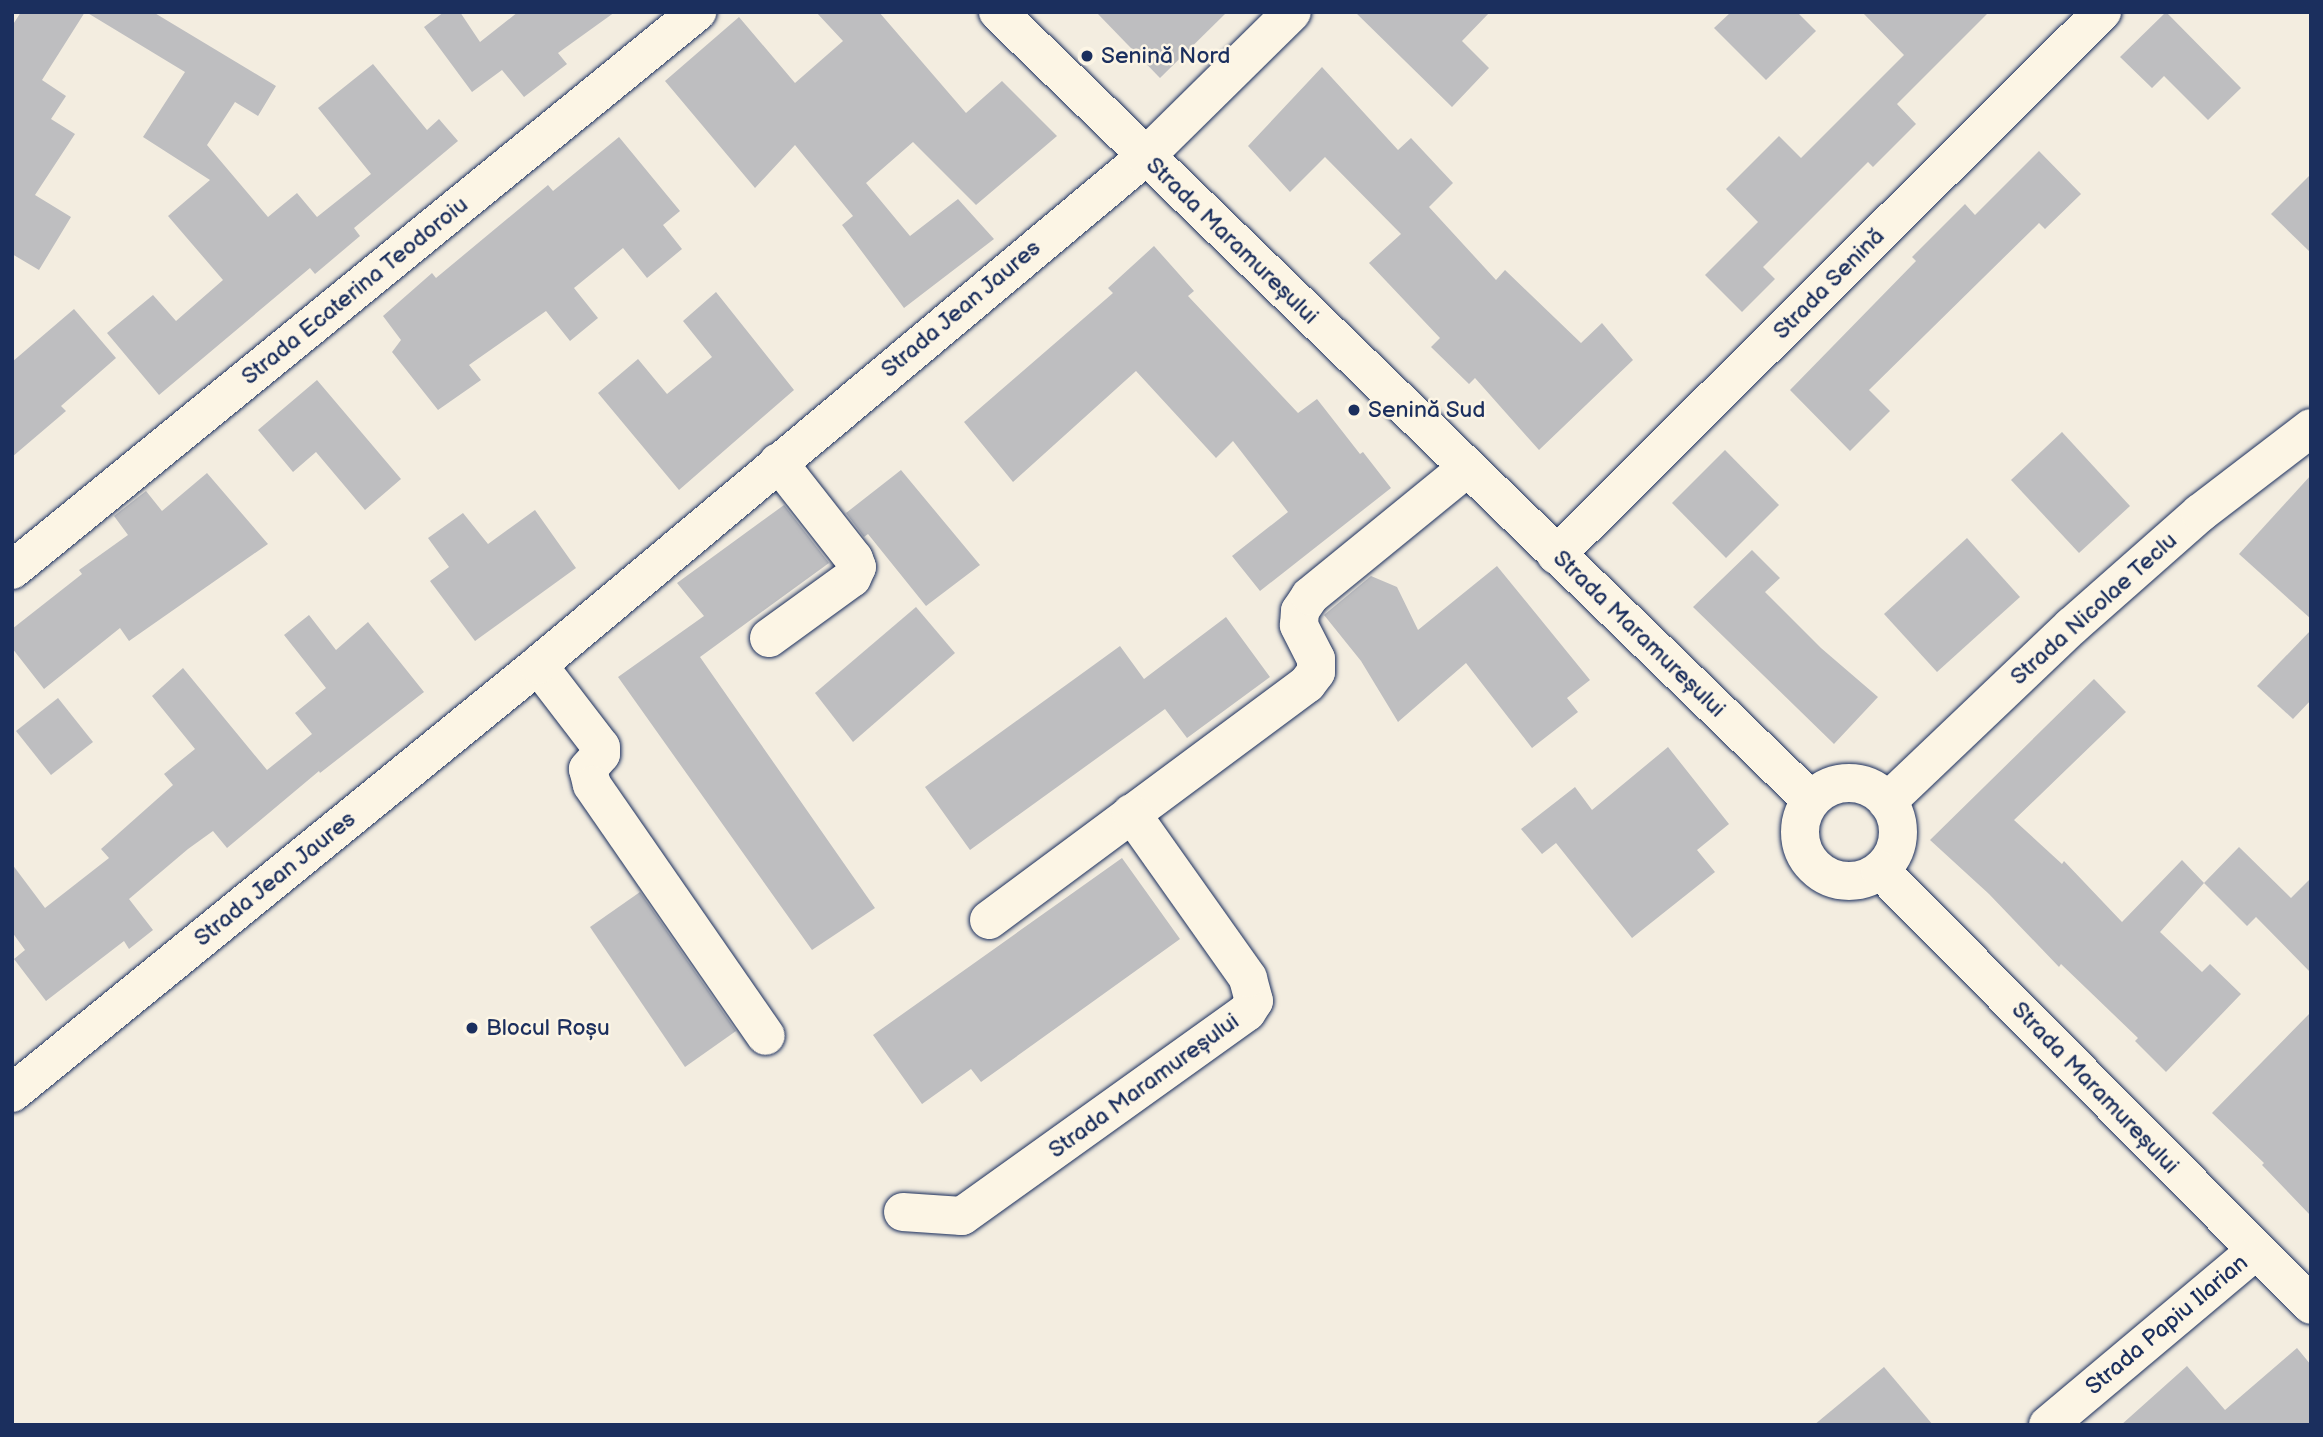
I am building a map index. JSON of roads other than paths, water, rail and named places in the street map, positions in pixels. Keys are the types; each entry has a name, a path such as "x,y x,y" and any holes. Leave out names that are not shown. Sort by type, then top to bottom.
{"street":[{"name":"Strada Ecaterina Teodoroiu","path":"12,570 697,12"},
{"name":"Strada Maramureșului","path":"998,12 1144,157 1811,800"},
{"name":"Strada Jean Jaures","path":"12,1093 538,665 1144,157 1292,12"},
{"name":"Strada Senină","path":"1556,555 2102,12"},
{"name":"Strada Nicolae Teclu","path":"1887,802 2072,626 2200,513 2311,428"},
{"path":"769,638 852,578 857,568 854,559 778,462"},
{"path":"989,920 1307,684 1316,672 1316,659 1299,625 1300,611 1310,596 1467,468"},
{"path":"538,665 601,747 598,759 588,769 592,785 766,1036"},
{"path":"1855,783 1871,788 1887,802 1898,827 1897,843 1880,870 1867,878 1851,881 1835,879 1810,863 1802,847 1799,830 1811,800 1823,790 1839,784 1855,783"},
{"name":"Strada Maramureșului","path":"903,1212 962,1216 1247,1012 1254,1001 1248,978 1131,813"},
{"name":"Strada Maramureșului","path":"1880,870 2311,1305"},
{"name":"Strada Papiu Ilarian","path":"2048,1425 2255,1251"}],"place":[{"name":"Senină Nord","path":"1087,56"},
{"name":"Senină Sud","path":"1354,410"},
{"name":"Blocul Roșu","path":"472,1028"}]}
